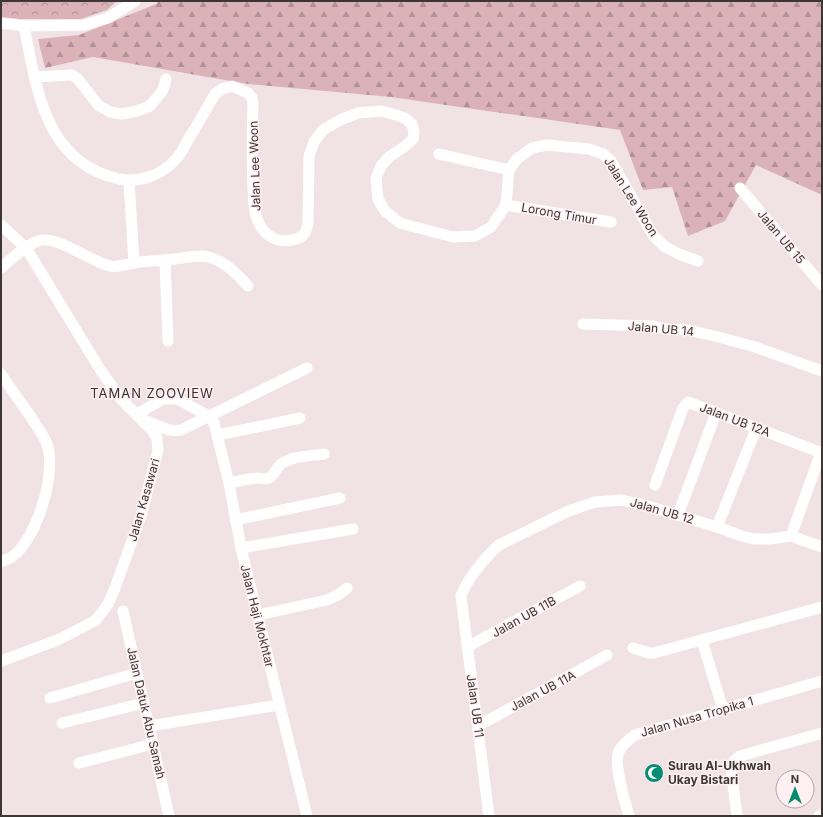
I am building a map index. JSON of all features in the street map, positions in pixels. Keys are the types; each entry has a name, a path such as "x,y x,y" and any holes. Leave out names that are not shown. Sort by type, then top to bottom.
{"street":[{"path":"1,23 24,26 85,25 108,18 135,1"},
{"name":"Jalan Lee Woon","path":"24,26 34,77 42,105 53,131 67,151 88,167 109,176 129,181 146,178 163,172 177,159 215,94 222,89 232,86 248,93 252,98 253,105 251,150 254,207 257,220 261,227 268,235 277,241 298,239 305,233 308,224 308,156 314,142 323,130 340,120 358,113 382,112 406,118 412,124 414,132 413,139 389,157 381,166 376,178 378,199 385,211 400,223 453,237 475,236 491,227 506,205 509,170 517,159 532,148 547,145 589,149 603,154 611,161 653,235 665,246 679,254 698,261"},
{"path":"34,77 72,75 78,79 98,105 110,112 122,114 137,111 150,106 163,90 166,79"},
{"path":"439,154 509,170"},
{"path":"129,181 134,263"},
{"name":"Jalan UB 15","path":"740,188 822,285"},
{"name":"Lorong Timur","path":"506,205 611,222"},
{"name":"Jalan Kasawari","path":"1,225 26,248 101,372 121,399 139,416 157,438 158,450 141,516 108,604 96,620 60,639 1,660"},
{"path":"1,268 26,248 40,240 49,240 111,267 134,263 203,256 215,259 234,271 248,286"},
{"path":"165,260 168,341"},
{"name":"Jalan UB 14","path":"583,324 652,326 666,329 689,330 726,338 822,371"},
{"path":"139,416 176,431 181,430 307,368"},
{"path":"1,375 42,434 50,455 50,469 46,491 37,521 21,547 12,557 1,562"},
{"path":"139,416 163,399 177,399 209,416"},
{"name":"Jalan UB 12A","path":"655,485 683,408 688,402 821,453"},
{"path":"678,515 716,413"},
{"name":"Jalan Haji Mokhtar","path":"209,416 218,435 229,483 241,548 307,816"},
{"path":"218,435 300,418"},
{"path":"717,527 756,429"},
{"path":"791,536 821,453"},
{"path":"229,483 259,478 266,479 272,477 279,465 286,461 324,454"},
{"path":"235,520 340,498"},
{"name":"Jalan UB 12","path":"461,596 463,588 492,551 499,545 566,512 594,502 621,500 678,515 754,540 791,536 822,547"},
{"path":"241,548 353,529"},
{"name":"Jalan UB 11B","path":"467,648 580,586"},
{"path":"258,615 326,600 338,595 347,588"},
{"name":"Jalan UB 11","path":"461,596 490,816"},
{"path":"633,648 654,653 822,607"},
{"name":"Jalan Datuk Abu Samah","path":"123,611 169,816"},
{"path":"702,640 723,710"},
{"name":"Jalan UB 11A","path":"478,726 607,655"},
{"path":"50,698 137,673"},
{"name":"Jalan Nusa Tropika 1","path":"629,816 618,768 618,752 625,742 634,735 822,681"},
{"path":"62,723 144,703"},
{"path":"149,726 279,705"},
{"path":"736,816 731,768 734,761 740,756 822,733"},
{"path":"79,763 153,744"},
{"path":"818,816 822,815"}],"green space":[{"path":"1,1 117,1 107,10 81,19 20,19 1,17"},
{"path":"159,1 822,1 822,195 756,165 725,221 688,236 672,187 643,190 620,130 391,97 248,84 93,57 45,68 38,39 79,35 156,4"}],"place":[{"name":"Surau Al-Ukhwah Ukay Bistari","path":"654,773"}],"district":[{"name":"TAMAN ZOOVIEW","path":"152,393"}]}
